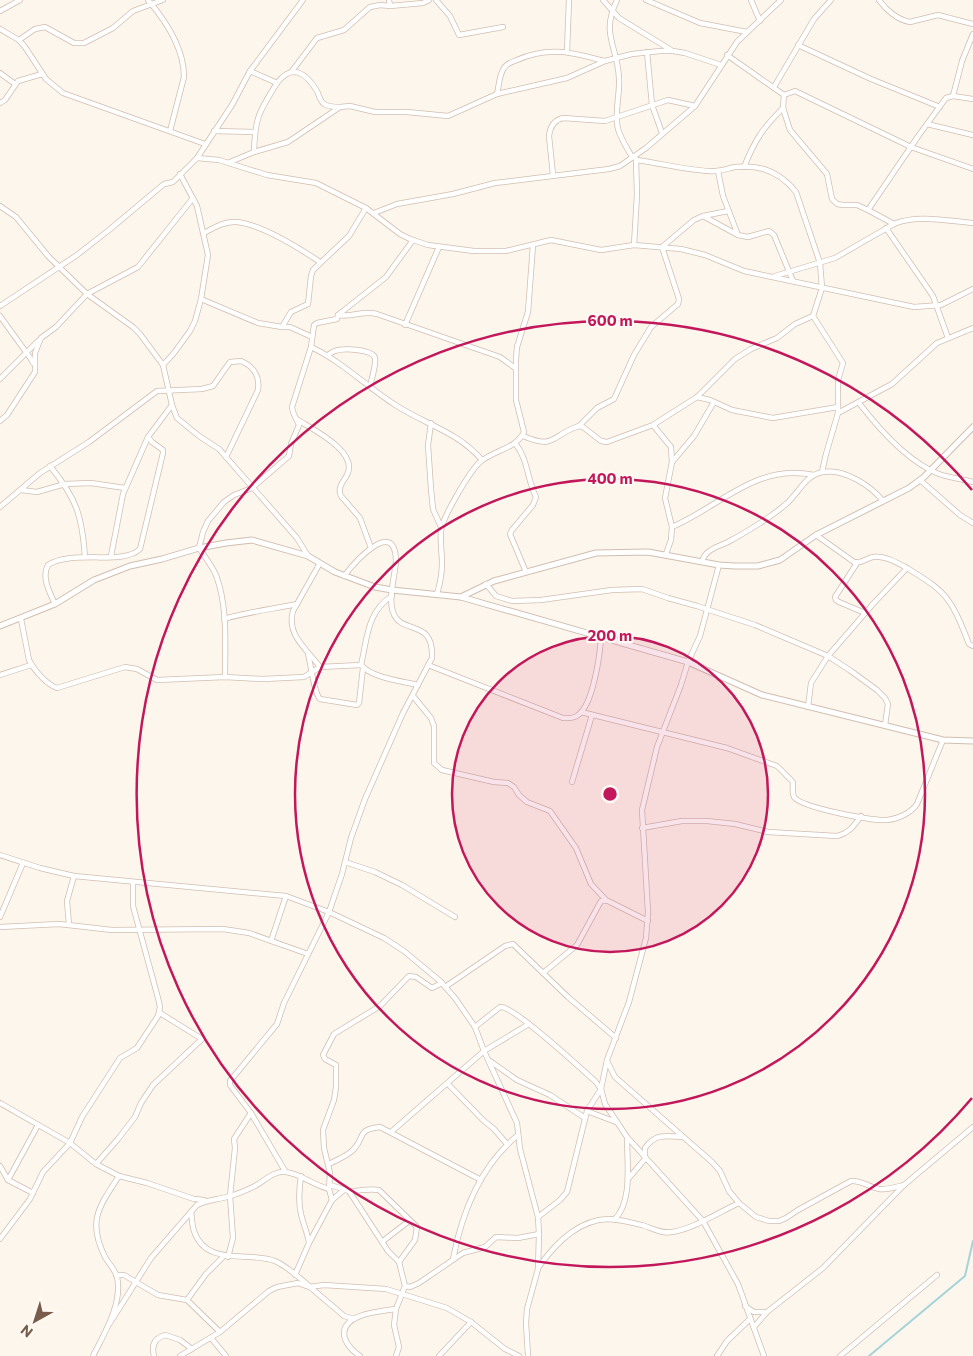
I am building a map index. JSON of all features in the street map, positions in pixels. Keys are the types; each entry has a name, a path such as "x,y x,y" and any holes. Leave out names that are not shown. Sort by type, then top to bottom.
{"street":[{"path":"0,11 20,0"},
{"path":"148,0 175,40 184,69 184,76 170,132"},
{"path":"19,40 36,29 45,26 74,43 84,43 113,28 128,14 163,0"},
{"path":"0,306 110,230 164,184 173,182 197,158 242,88 250,71 303,0"},
{"path":"389,0 390,6"},
{"path":"254,152 254,132 260,110 278,83 285,75 292,71 314,40 348,28 370,7 423,3 429,0"},
{"path":"436,0 450,16 459,35 503,27"},
{"path":"567,52 569,0"},
{"path":"603,0 618,18 672,51"},
{"path":"617,0 612,10 609,33 610,43 617,58 619,78 618,130 635,157 637,195 634,245"},
{"path":"646,0 700,23 747,32"},
{"path":"751,0 760,21"},
{"path":"374,213 397,204 453,194 495,183 609,170 620,166 635,157 695,106 737,42 782,0"},
{"path":"774,87 814,19 831,0"},
{"path":"880,0 886,9 906,21 910,22 938,15 973,24"},
{"path":"0,29 19,40 29,51 42,74 51,84 68,96 205,144"},
{"path":"953,96 962,61 973,34"},
{"path":"798,45 871,79 940,107"},
{"path":"498,94 501,73 507,64 531,54 557,51 605,61"},
{"path":"292,71 297,71 304,77 317,91 323,104 332,107 350,106 375,112 407,112 448,116 498,94 567,78 605,61 647,52 672,51 685,53 721,66"},
{"path":"647,52 652,105 662,133"},
{"path":"728,55 784,95"},
{"path":"250,71 278,83"},
{"path":"0,74 15,84"},
{"path":"0,103 5,100 15,84 42,74"},
{"path":"784,95 795,91 911,147 973,169"},
{"path":"784,95 783,108 788,125 793,134 827,174 832,199 836,204 844,206 857,205 894,224"},
{"path":"868,210 946,98 953,96 973,99"},
{"path":"553,176 549,131 555,122 563,118 601,121 663,101 674,100 695,106"},
{"path":"228,162 288,142 340,107"},
{"path":"744,167 756,140 767,124 783,108"},
{"path":"927,124 973,135"},
{"path":"214,131 254,132"},
{"path":"579,426 601,441 607,442 653,425 697,397 735,359 751,349 777,338 795,324 813,316 822,288 820,263 808,232 799,198 791,186 768,170 760,167 704,171 635,157"},
{"path":"197,158 228,162 267,175 316,183 366,208 400,234 413,240 439,247 474,251 506,251 550,240 601,250 634,245 662,247 705,255 744,271 914,307 938,306 948,303 973,289"},
{"path":"718,171 723,196 738,235"},
{"path":"163,365 190,331 195,321 201,299 208,255 197,206 180,174"},
{"path":"0,379 88,294 138,267 193,198"},
{"path":"282,327 291,312 308,304 313,270 349,236 366,208"},
{"path":"1,209 16,217 58,267 88,294 134,327 163,365 172,405 177,418 219,449 298,538 308,556"},
{"path":"662,247 694,220 703,216 728,211"},
{"path":"703,216 738,235 748,237 769,231 772,233 793,281"},
{"path":"773,277 840,256 903,220 973,223"},
{"path":"204,233 226,223 236,222 252,226 320,262"},
{"path":"886,228 927,285 938,306 948,338"},
{"path":"199,548 205,527 217,509 229,498 252,488 288,458 298,425 292,407 311,347 315,324 337,319 338,315 386,277 413,240"},
{"path":"441,527 470,474 482,460 515,443 522,436 524,428 516,400 515,368 517,347 528,312 533,245"},
{"path":"405,325 439,247"},
{"path":"522,436 544,443 579,426 597,408 614,399 634,355 651,327 678,304 679,299 662,247"},
{"path":"201,299 258,323 290,327 312,337"},
{"path":"338,315 346,317 370,312 500,357 515,368"},
{"path":"0,316 32,359 35,372"},
{"path":"813,316 842,360 838,380 838,413 822,472"},
{"path":"838,413 892,384 931,348 948,338 973,328"},
{"path":"0,421 7,415 35,372 35,353 41,338"},
{"path":"311,347 328,355 396,405 458,438 482,460"},
{"path":"328,355 334,351 346,349 372,353 375,361 370,386"},
{"path":"1,504 50,466 89,442 156,391 202,389 213,386 230,362 241,361 254,370 259,384 258,390 226,457"},
{"path":"697,397 732,410 773,418 838,407"},
{"path":"672,462 694,436 714,402"},
{"path":"858,403 898,446 931,470 942,475 973,482"},
{"path":"111,556 114,532 125,488 148,437 172,405"},
{"path":"297,419 338,447 349,460 349,472 339,492 360,518 371,548"},
{"path":"431,423 428,445 431,489 433,509 441,527 442,572 438,594"},
{"path":"653,425 672,447 672,462 665,498 672,526 671,540 666,554"},
{"path":"460,597 486,584 596,553 631,551 666,554 719,565 758,566 780,560 816,535 898,494 920,480 973,427"},
{"path":"55,604 46,581 45,569 48,565 53,562 85,557 133,554 140,549 144,540 163,453 163,450 148,437"},
{"path":"515,443 525,461 530,486 536,497 534,505 510,534 526,572"},
{"path":"50,466 65,484 76,503 81,521 85,557"},
{"path":"702,562 709,550 729,541 787,504 808,479 822,472 829,471 847,475 869,486 882,501"},
{"path":"672,526 765,477 778,473 793,472 814,475"},
{"path":"920,480 960,515 973,523"},
{"path":"21,490 45,491 65,484 91,483 125,488"},
{"path":"816,535 857,563"},
{"path":"0,626 55,604 94,580 130,566 199,548 252,540 308,556 344,576 392,593 438,594 460,597 688,662 748,691 943,740 973,741"},
{"path":"284,1171 250,1113 229,1083 275,1027 284,1004 329,912 351,838 365,799 432,658 430,638 423,632 398,621 392,609 396,561 394,549 387,542 382,542 371,548 358,559 344,576"},
{"path":"199,548 216,573 222,598 225,677"},
{"path":"865,613 839,602 835,598 857,563 875,556 907,568 926,580 948,600 955,611 969,644 973,646"},
{"path":"320,564 293,611 290,625 296,638 320,667"},
{"path":"538,1218 567,1192 587,1111 601,1089 607,1060 638,972 648,921 642,810 662,732 688,662 700,636 719,565"},
{"path":"808,707 811,683 828,656 907,568"},
{"path":"486,584 496,596 512,601 541,600 612,590 642,589 755,625 828,656 851,670 885,698 888,704 885,725"},
{"path":"308,653 313,671 315,693 320,699 357,705 359,703 362,666 369,625 380,606 392,593"},
{"path":"224,619 297,604"},
{"path":"21,619 31,665 51,686 57,688 125,667 137,669 157,680 225,677 263,679 304,677 320,667 362,666 378,675 418,685"},
{"path":"428,665 563,718 576,717 587,704 600,657 600,637"},
{"path":"0,675 31,665"},
{"path":"413,696 431,718 434,726 434,759 436,765 442,770 494,782 508,783 527,802 550,812 576,848 591,884 606,900 648,921"},
{"path":"581,712 727,748 777,766 793,782 794,797 799,800 830,811 888,820 908,813 913,809 943,740"},
{"path":"572,782 592,715"},
{"path":"642,828 682,821 707,821 735,824 768,832 837,836 845,834 852,829 861,816"},
{"path":"0,855 22,863 74,876 286,896 329,912 384,938 417,961 443,985 475,1027 517,1123 518,1135 538,1218 539,1234 538,1269 527,1309 528,1356"},
{"path":"345,862 375,872 402,885 455,917"},
{"path":"0,917 22,863"},
{"path":"69,925 67,901 74,876"},
{"path":"0,1239 28,1203 43,1172 70,1143 82,1117 120,1058 138,1048 160,1013 158,998 133,906 133,882"},
{"path":"271,941 286,896"},
{"path":"543,973 578,944 599,904 606,900"},
{"path":"0,927 42,924 112,930 223,929 249,933 308,954"},
{"path":"332,1200 323,1130 329,1118 334,1100 336,1064 325,1059 323,1055 330,1039 342,1028 380,1006 410,976 416,977 432,988 443,985 510,944 516,947 616,1038"},
{"path":"475,1027 500,1007 504,1006 595,1081 601,1089 605,1104 627,1137 702,1220 738,1284 764,1356"},
{"path":"96,1164 134,1117 153,1085 202,1039 160,1013"},
{"path":"391,1132 484,1051 528,1024"},
{"path":"489,1060 517,1080 550,1095 585,1118"},
{"path":"607,1060 615,1077 712,1162 720,1171 729,1190 739,1203 756,1217 769,1221 779,1221 851,1181 856,1180 885,1189 904,1185"},
{"path":"448,1084 507,1144"},
{"path":"0,1103 70,1143 96,1164 119,1176 147,1183 194,1199 205,1200 230,1196 284,1171 301,1176 317,1186 346,1191 362,1191 371,1188 379,1190 417,1227 415,1240 399,1262"},
{"path":"587,1111 617,1122"},
{"path":"187,1300 206,1274 226,1256 233,1238 230,1196 235,1148 234,1141 250,1113"},
{"path":"8,1180 38,1125"},
{"path":"328,1164 354,1150 362,1132 380,1127 481,1180"},
{"path":"754,1327 767,1312 823,1268 904,1185 973,1127"},
{"path":"453,1259 463,1216 474,1191 507,1144 518,1135"},
{"path":"628,1178 645,1158 645,1148 656,1137 683,1136"},
{"path":"614,1220 622,1211 624,1204 628,1178 627,1137"},
{"path":"0,1166 8,1180 33,1194"},
{"path":"110,1323 117,1290 116,1274 106,1258 95,1228 100,1205 119,1176"},
{"path":"301,1176 299,1192 301,1214 309,1243"},
{"path":"298,1283 295,1273 309,1243 332,1200 346,1191"},
{"path":"346,1191 383,1241 388,1251 399,1262 405,1286 396,1309 394,1326 399,1347 396,1356"},
{"path":"93,1356 110,1323 151,1258 197,1205 205,1200"},
{"path":"538,1269 554,1247 565,1236 586,1224 598,1220 614,1220 647,1226 664,1233 679,1231 739,1203"},
{"path":"191,1212 194,1231 198,1240 206,1247 226,1256 275,1261 295,1273 344,1316 354,1319"},
{"path":"383,1241 409,1221"},
{"path":"405,1286 410,1287 419,1283 464,1252 485,1247 496,1237 518,1238 539,1234"},
{"path":"116,1274 121,1274 158,1295 187,1300 220,1332"},
{"path":"840,1356 937,1275"},
{"path":"180,1356 220,1332 269,1291 276,1287 298,1283 309,1286 324,1285 386,1289 447,1308 471,1322 505,1349 519,1356"},
{"path":"744,1305 754,1312 767,1312"},
{"path":"360,1356 347,1344 344,1336 347,1326 354,1319 365,1314 396,1309"},
{"path":"717,1356 727,1340 750,1319"},
{"path":"439,1356 471,1322"},
{"path":"154,1356 153,1344 156,1340 166,1335 180,1340 192,1349"},
{"path":"211,1338 226,1356"}],"waterway":[{"path":"869,1356 965,1276 973,1241"}]}
